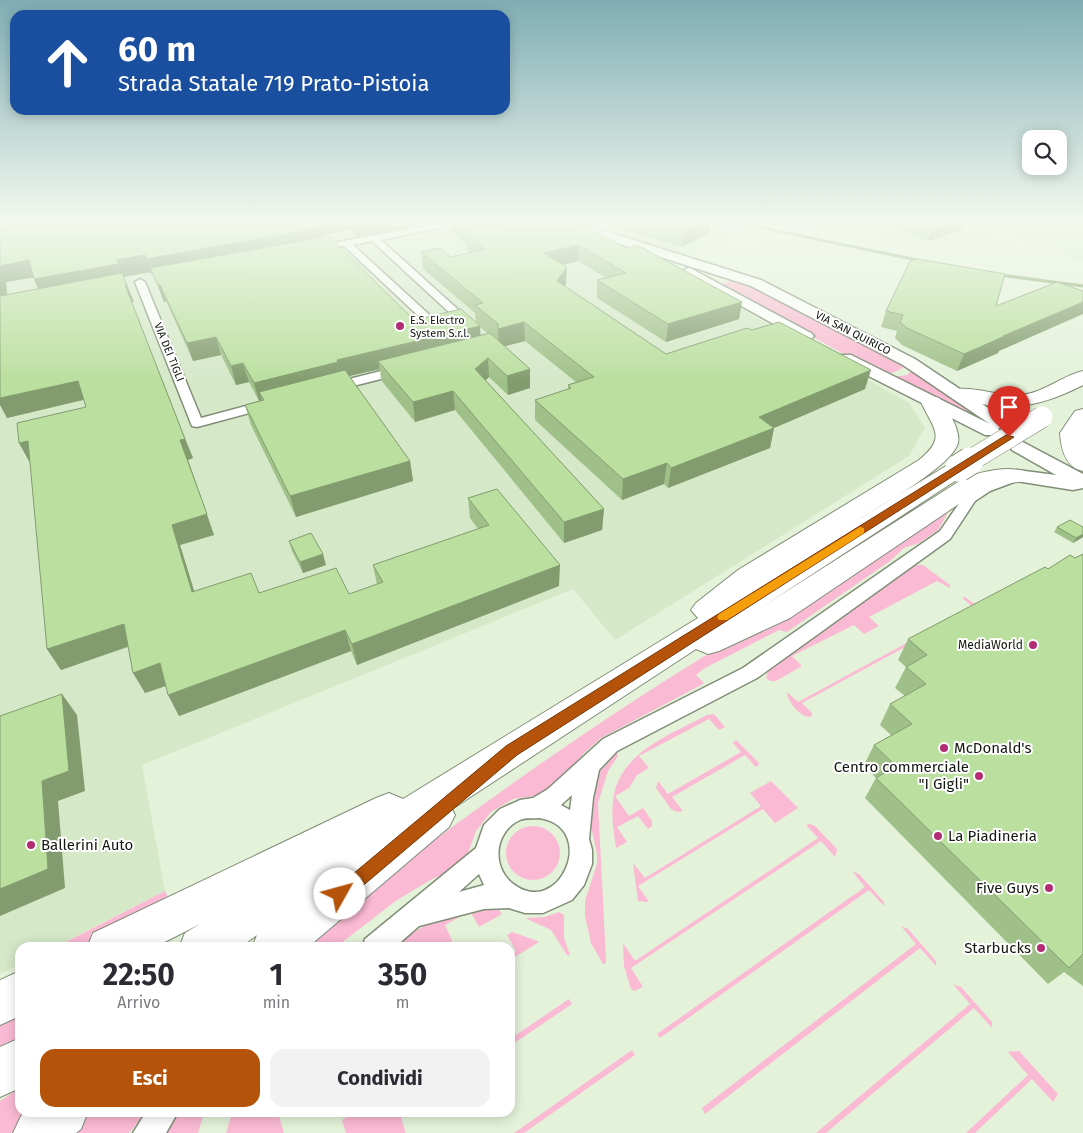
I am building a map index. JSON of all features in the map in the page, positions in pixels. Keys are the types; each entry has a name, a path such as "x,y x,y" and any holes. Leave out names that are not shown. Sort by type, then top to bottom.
{"highway":[{"path":"959,394 991,400 1029,400 1047,395 1083,377"},
{"path":"209,942 959,468 1042,417 1083,396"},
{"path":"614,686 748,577 927,465 944,452 947,435 932,402"},
{"path":"1083,416 1071,433 1073,451 1083,464"},
{"path":"614,686 780,611 974,482 992,477 1017,476"},
{"path":"120,942 512,750"},
{"path":"281,942 367,873 512,750"},
{"path":"0,1003 15,996"},
{"path":"0,1074 15,1064"},
{"path":"38,1133 58,1117"}],"street":[{"path":"381,276 432,323 460,316"},
{"path":"416,276 480,334"},
{"name":"VIA SAN QUIRICO","path":"695,276 870,372 932,402 997,427 959,394 909,362 756,283 733,276"},
{"path":"719,288 720,281 740,278"},
{"name":"VIA DEI TIGLI","path":"140,282 197,423 280,401"},
{"path":"870,372 899,376 905,373 909,362"},
{"path":"317,392 410,368"},
{"path":"1083,471 1024,443 1083,482"},
{"path":"534,809 556,796 590,766 610,745 750,673 945,536 970,498 985,488 1017,476 1041,478 1083,486"},
{"path":"579,837 571,825 560,816 548,811 534,809 519,811 506,817 496,827 489,840 486,865 497,886 509,896 523,901 538,902 553,898 566,891 576,879 582,865 582,850 579,837 582,798 590,766"},
{"path":"381,942 486,854"},
{"path":"415,915 484,897 509,896"},
{"path":"148,1133 160,1117"}],"shaded area":[{"path":"0,276 683,276 909,403 925,427 909,456 615,640 573,589 142,765 165,891 64,942 15,942 15,966 0,974"},
{"path":"732,280 744,280 901,362 903,368 892,373 873,370 725,289 723,284"},
{"path":"914,368 1031,446 886,378 907,375"},
{"path":"945,512 947,514 938,530 919,543 904,548 890,561 787,632 779,630 705,668 696,675 703,684 601,738 584,753 557,785 543,795 513,799 491,812 476,831 468,853 445,875 434,878 397,900 342,942 298,942 527,773 624,707 741,634"},
{"path":"915,565 923,565 950,585 950,588 937,581 869,617 879,626 864,634 854,625 792,656 802,666 776,681 770,681 766,678 768,671"},
{"path":"965,597 976,605 975,609 802,703 813,714 810,717 802,714 792,704 787,692 798,702 973,607 962,598"},
{"path":"714,714 725,727 719,730 709,719 639,756 649,768 637,775 629,788 615,796 629,816 643,808 652,821 652,826 648,829 638,816 617,827 627,842 616,848 613,802 617,785 624,771 635,758 662,738 707,715"},
{"path":"736,740 759,763 758,766 756,767 745,755 672,797 683,811 677,812 671,809 656,788 658,781 668,794 741,752 733,743"},
{"path":"617,753 618,756 608,771 598,803 606,960 606,963 603,964 591,943 585,916 585,901 597,864 597,854 590,822 592,783 598,773"},
{"path":"771,781 798,808 775,823 763,809 638,886 649,902 638,901 633,863 645,878 761,806 750,793"},
{"path":"806,825 815,826 836,848 835,857 821,841 631,968 643,987 634,991 631,989 624,966 623,943 635,961 818,838"},
{"path":"528,826 538,826 548,830 556,838 560,853 556,868 548,876 538,880 528,880 518,876 510,868 506,858 506,848 510,838 518,830"},
{"path":"852,871 859,874 884,902 884,906 869,890 660,1038 657,1034 865,887"},
{"path":"165,891 170,903 93,942 66,942"},
{"path":"479,907 499,910 502,914 479,927 470,911 445,925 453,942 401,942 434,921"},
{"path":"559,912 564,915 564,938 570,955 567,955 551,930 525,918 545,917"},
{"path":"901,926 908,929 936,961 936,966 920,948 705,1114 702,1108 916,944"},
{"path":"512,932 539,942 515,957 515,942 511,942 507,935"},
{"path":"953,984 961,987 992,1022 992,1028 974,1008 826,1133 816,1133 970,1004"},
{"path":"569,999 572,1004 515,1043 515,1036"},
{"path":"15,1006 15,1039 0,1048 0,1014"},
{"path":"632,1050 635,1055 524,1133 514,1133"},
{"path":"1019,1051 1058,1094 1053,1102 1032,1079 975,1133 966,1133 1028,1075 1008,1052"},
{"path":"15,1091 15,1117 33,1117 11,1133 0,1133 0,1101"},
{"path":"74,1117 143,1117 129,1133 53,1133"},
{"path":"177,1117 203,1117 198,1133 163,1133"},
{"path":"231,1117 279,1117 284,1133 226,1133"},
{"path":"347,1117 403,1117 401,1118 406,1133 346,1133 342,1120"}],"building":[{"path":"33,276 52,276 34,279"},
{"path":"107,276 123,276 127,285 125,285 185,439 180,440 207,514 172,525 192,592 251,573 259,593 336,568 349,594 383,582 373,565 489,525 468,498 497,489 560,565 352,644 345,630 168,695 160,663 133,673 124,624 47,649 28,441 19,443 17,423 86,407 78,381 0,398 0,296"},
{"path":"154,276 369,276 414,320 461,309 480,326 337,360 338,362 254,383 243,363 231,366 216,337 187,343 160,285 158,285"},
{"path":"450,276 561,276 557,281 666,354 747,328 752,330 779,322 871,370 759,417 774,428 671,468 667,463 623,479 535,400 571,388 568,385 594,377 524,322 498,329 498,324 475,305 483,303"},
{"path":"614,276 694,276 742,302 668,324 597,280"},
{"path":"903,276 1004,276 996,306 1057,282 1083,291 1083,302 964,354 907,328 900,322 903,315 886,311"},
{"path":"490,333 530,369 507,376 488,358 475,369 604,509 564,522 453,391 413,402 378,361"},
{"path":"345,370 410,461 290,496 245,405 264,400 259,392"},
{"path":"1070,520 1083,527 1083,534 1076,538 1057,527"},
{"path":"311,533 323,554 300,562 289,541"},
{"name":"Centro commerciale \"I Gigli\"","path":"1083,554 1083,954 1069,968 876,778 896,766 874,745 912,724 890,704 926,684 906,667 927,655 908,639 1045,567 1048,569 1070,555 1075,558"},
{"name":"Ballerini Auto","path":"62,694 69,771 42,781 48,869 0,889 0,716"}],"waterway":[{"path":"1007,276 1083,286"}],"slow traffic":[{"path":"723,617 860,531"}],"place":[{"name":"E.S. Electro System S.r.l.","path":"400,326"},
{"name":"MediaWorld","path":"1033,645"},
{"name":"McDonald's","path":"944,748"},
{"name":"Centro commerciale \"I Gigli\"","path":"979,776"},
{"name":"La Piadineria","path":"938,836"},
{"name":"Ballerini Auto","path":"31,845"},
{"name":"Five Guys","path":"1049,888"},
{"name":"Starbucks","path":"1041,948"}],"route":[{"path":"340,894 512,750 1009,437"}]}
